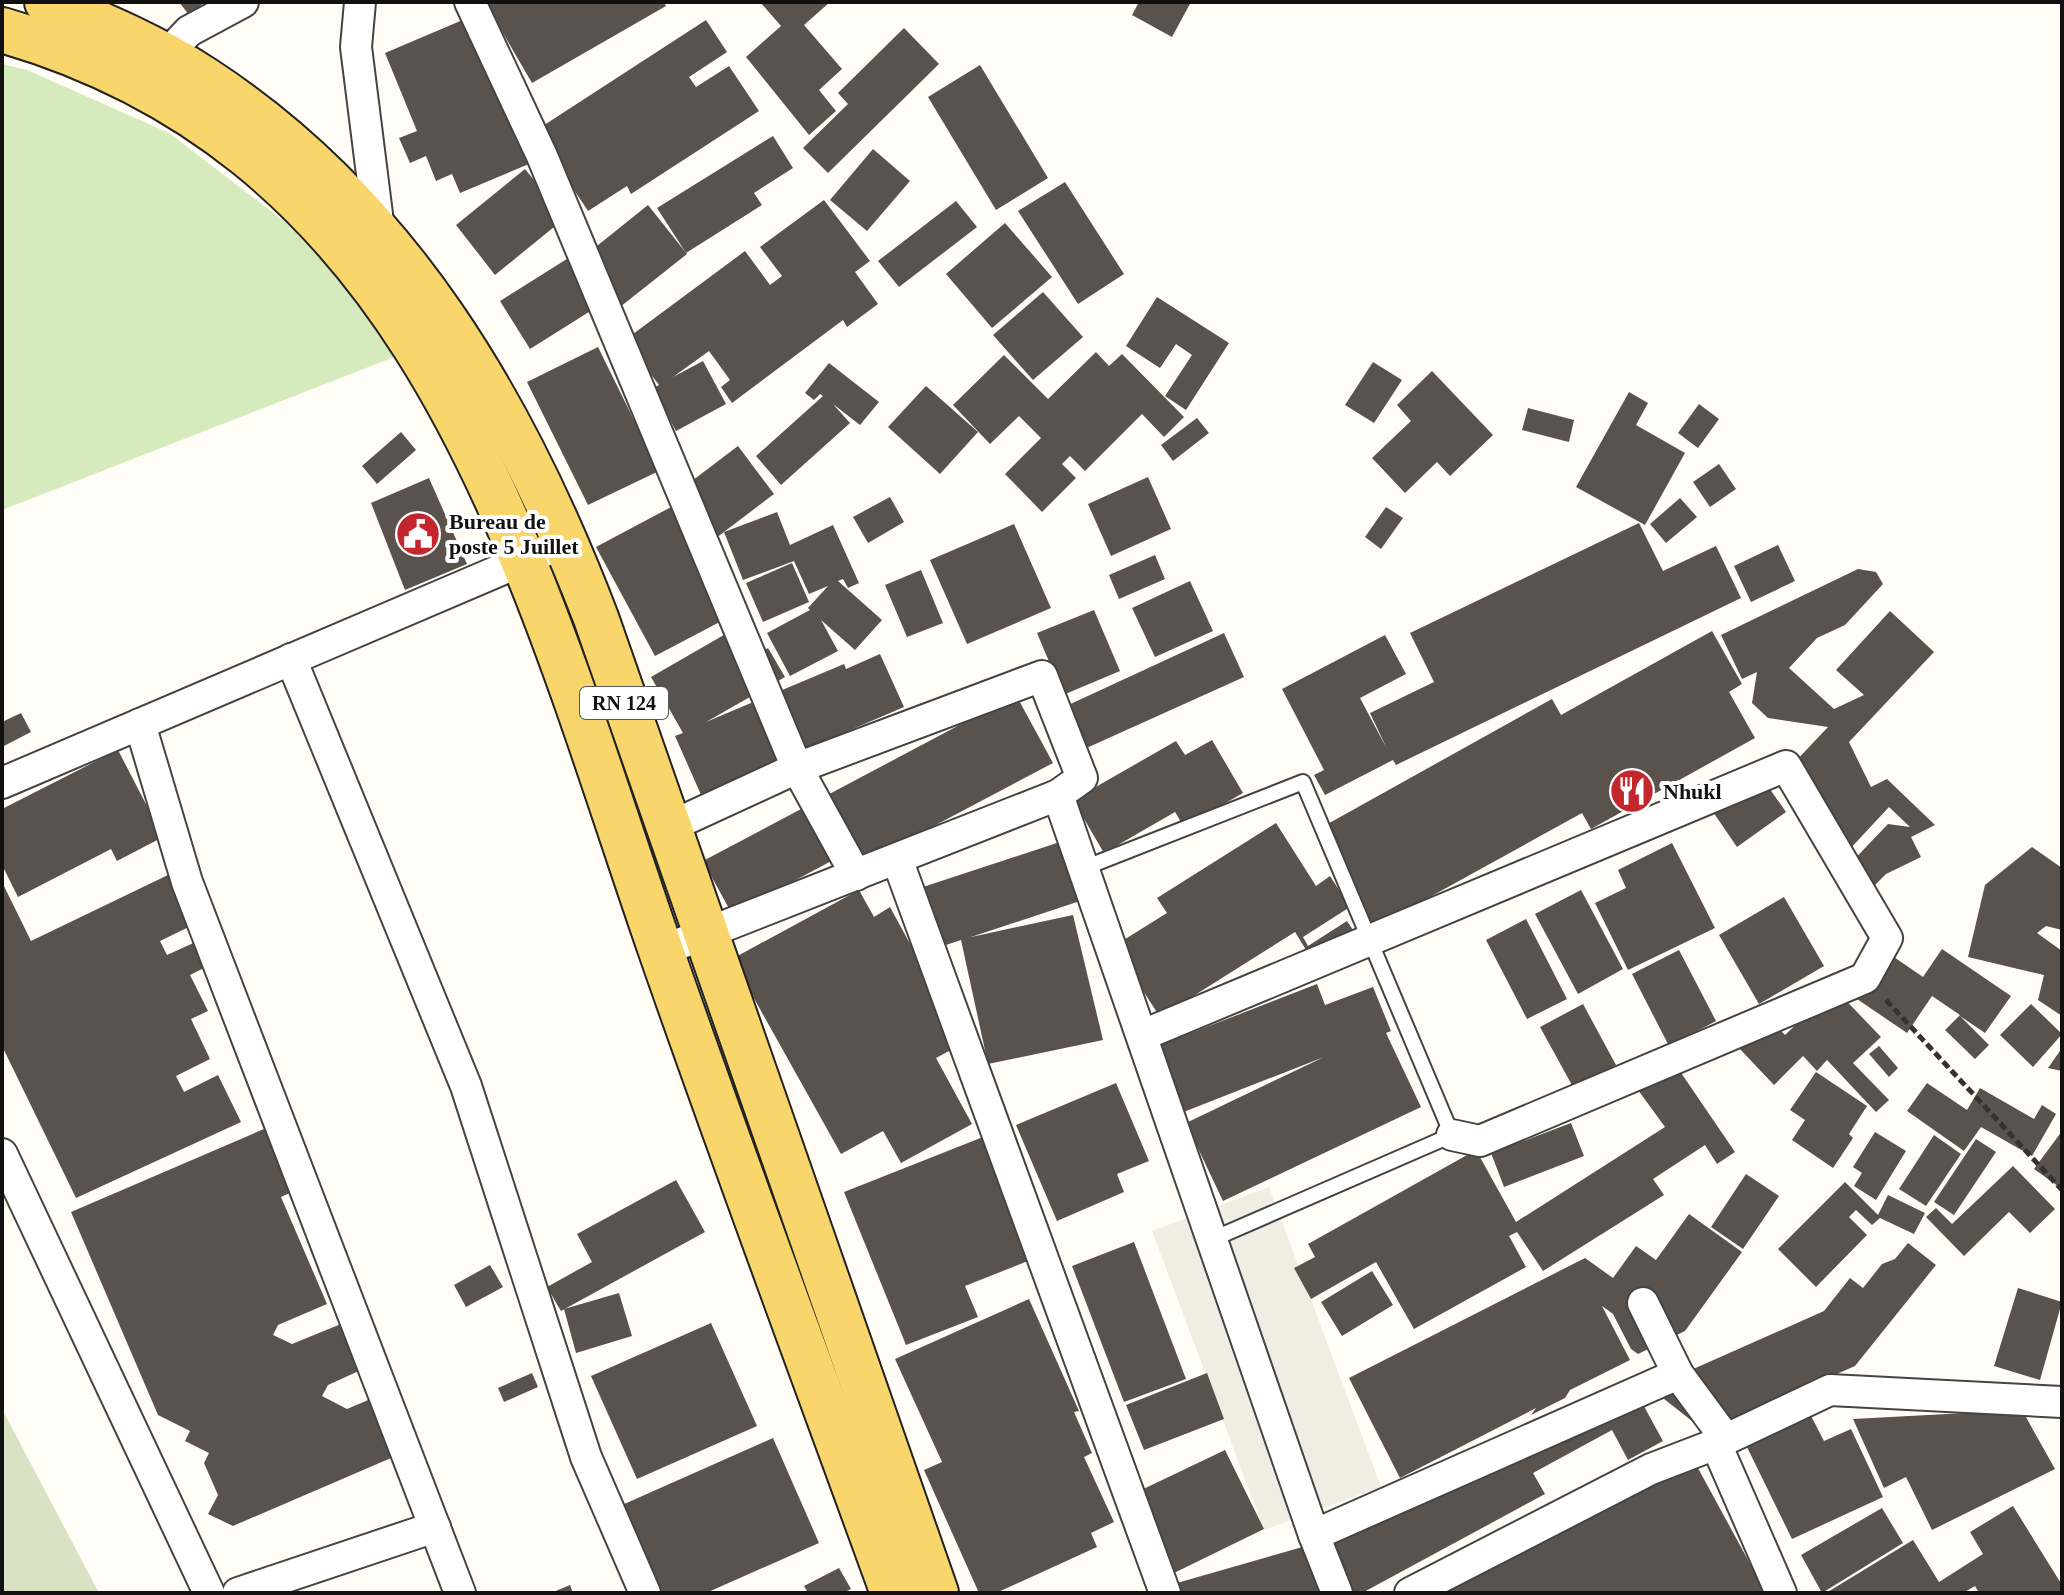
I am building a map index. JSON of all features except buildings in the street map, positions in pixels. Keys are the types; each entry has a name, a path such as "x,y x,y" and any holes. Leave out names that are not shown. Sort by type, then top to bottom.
{"main road":[{"name":"RN 124","path":"47,2 151,71 225,140 299,202 347,252 414,340 442,388 524,560 553,631 661,951 893,1593"},
{"name":"RN 124","path":"2,30 76,56 205,79 297,149 379,230 415,274 478,368 566,542 936,1593"}],"street":[{"path":"151,71 189,31 243,2"},
{"path":"360,2 356,47 379,230"},
{"path":"470,2 542,156 797,768 856,875"},
{"path":"2,783 566,542"},
{"path":"291,659 466,1086 586,1457 645,1593"},
{"path":"661,951 1058,795 1082,778 1042,676 797,768 667,828"},
{"path":"140,724 187,882 460,1593"},
{"path":"1143,1035 1786,766 1887,938 1865,978 1480,1141 1452,1135"},
{"path":"1058,795 1314,1535 1337,1593"},
{"path":"897,859 1165,1593"},
{"path":"2,1154 209,1593"},
{"path":"1643,1303 1678,1374 1721,1441 1781,1593"},
{"path":"1314,1535 1678,1374"},
{"path":"1410,1593 1651,1469 1721,1441 1830,1390 2062,1402"},
{"path":"238,1593 435,1527"}],"lane":[{"path":"1084,868 1303,782 1452,1135 1213,1239"}],"path":[{"path":"1865,978 2062,1190"}],"green space":[{"path":"2,64 27,70 169,133 317,246 407,352 2,510"},
{"path":"2,1409 99,1593 2,1593"}],"shaded area":[{"path":"1269,1187 1381,1487 1264,1530 1152,1231"}],"place":[{"name":"Bureau de poste 5 Juillet","path":"418,534"},
{"name":"Nhukl","path":"1632,791"}]}
